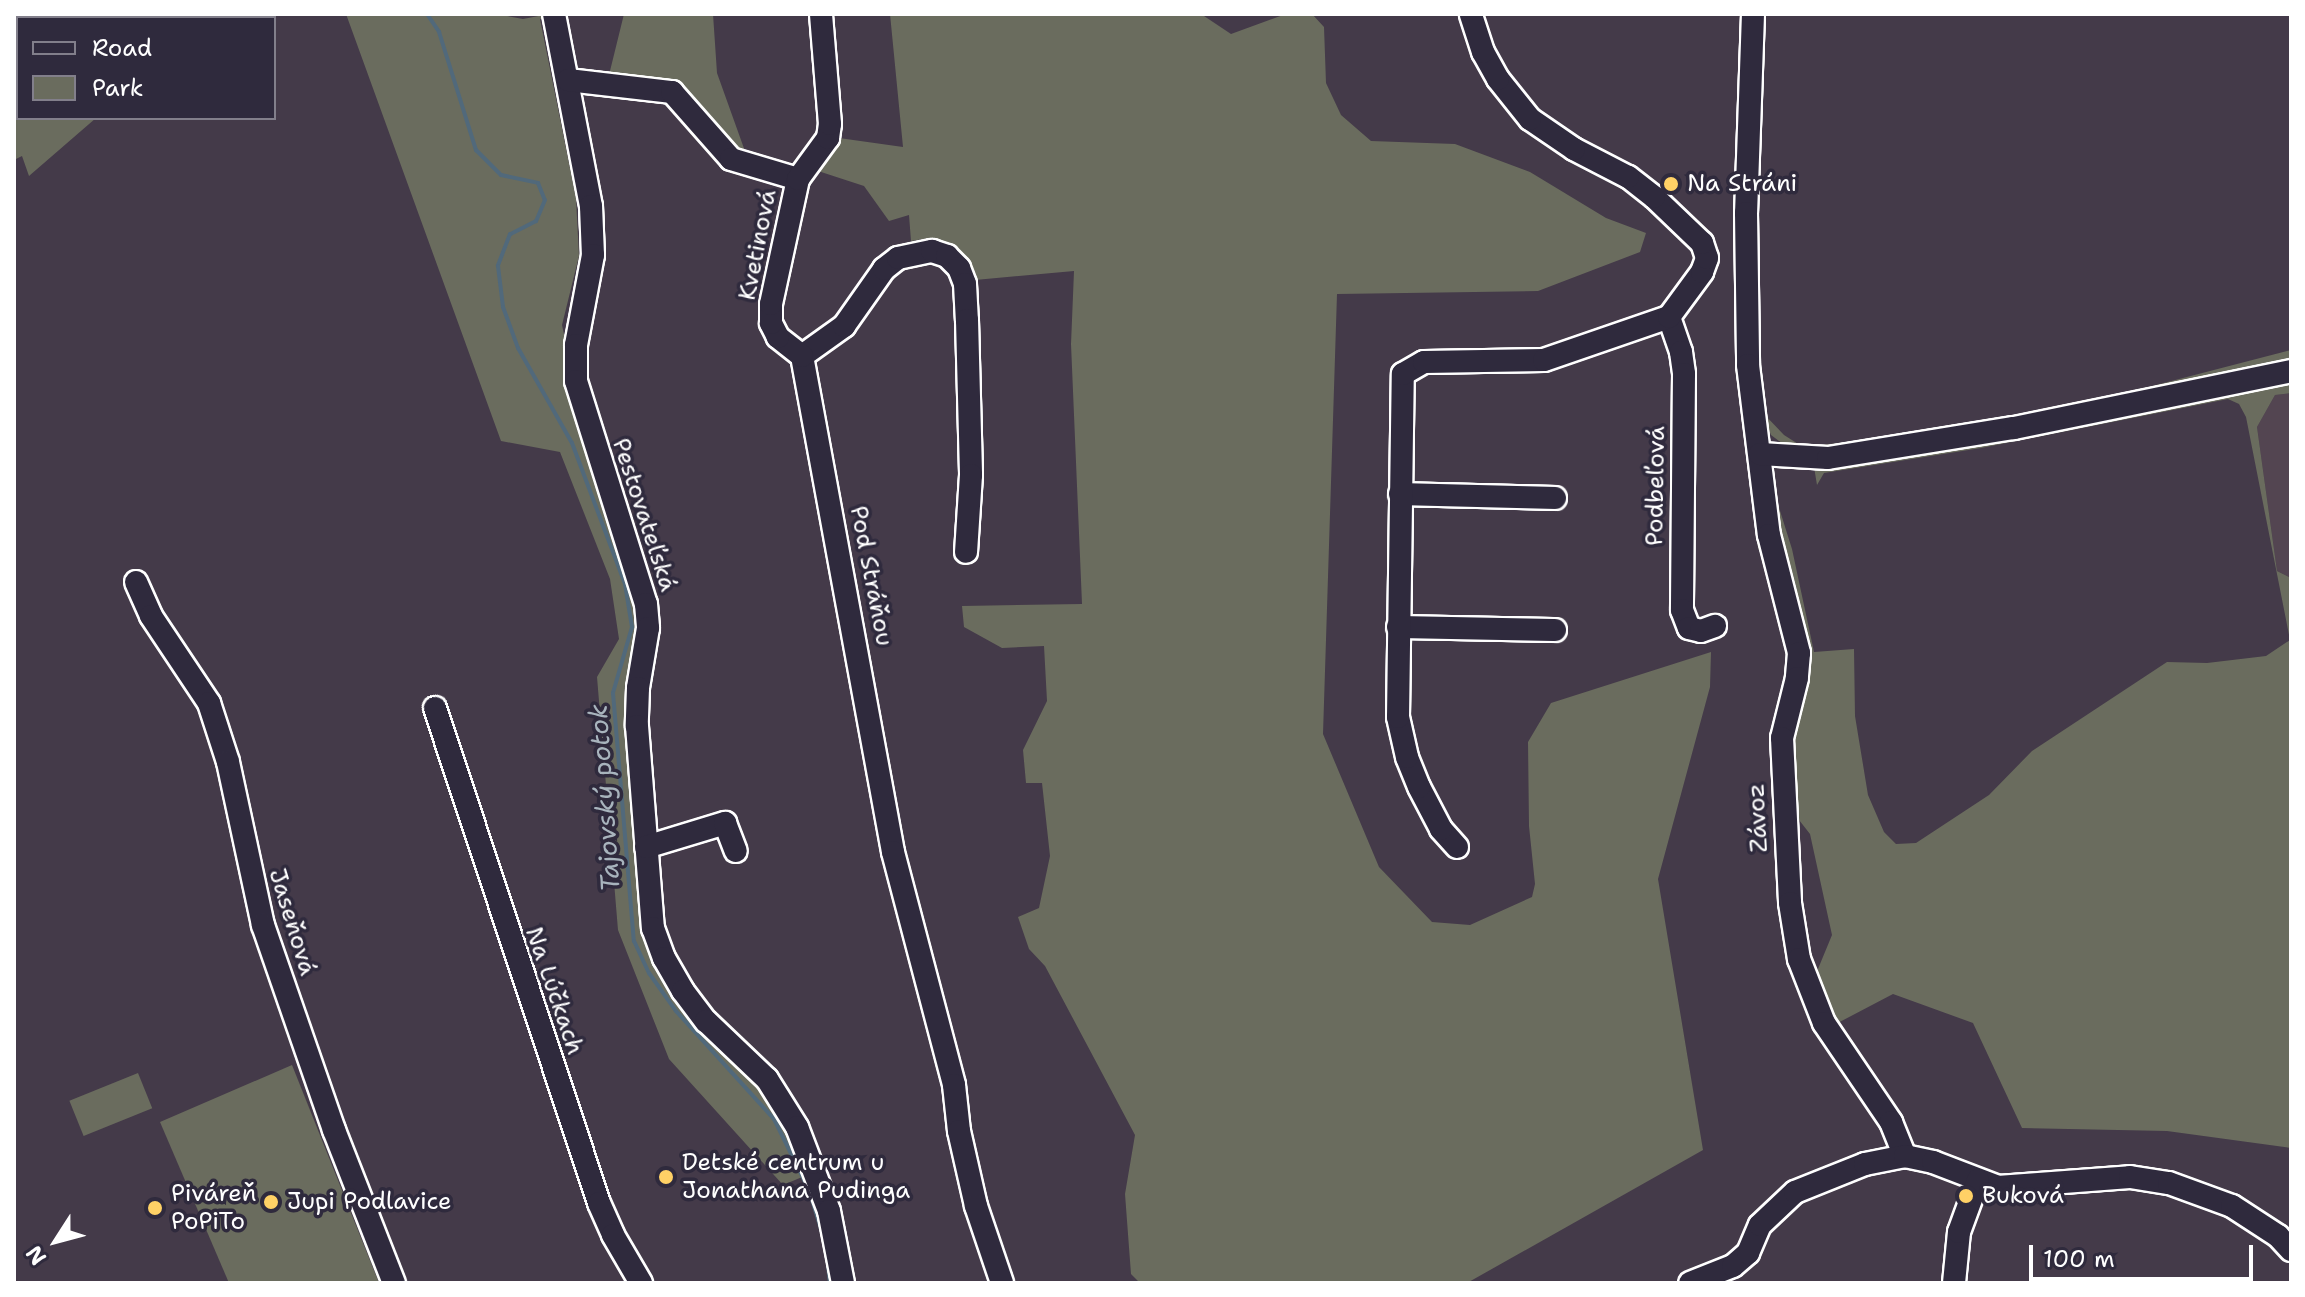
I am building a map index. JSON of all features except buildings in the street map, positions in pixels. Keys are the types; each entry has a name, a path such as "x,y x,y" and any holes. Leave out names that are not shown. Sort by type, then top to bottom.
{"street":[{"name":"Pestovateľská","path":"554,14 591,206 593,255 576,345 576,381 581,406 646,604 648,628 638,688 637,726 653,928 664,958 706,1021 767,1079 797,1127 829,1211 843,1283"},
{"name":"Kvetinová","path":"802,356 778,337 771,323 771,304 798,179 823,148 830,124 821,14"},
{"path":"1457,847 1431,811 1403,743 1397,702 1401,382 1408,368 1424,362 1544,360 1669,317 1706,265 1702,243 1628,177 1574,149 1530,119 1498,79 1483,52 1471,14"},
{"name":"Závoz","path":"1753,14 1747,293 1751,401 1769,535 1799,653 1797,678 1782,738 1781,764 1790,903 1799,959 1824,1023 1891,1122 1905,1156"},
{"name":"Kvetinová","path":"568,80 672,92 731,159 798,179"},
{"path":"802,356 844,326 884,269 898,258 932,251 947,256 959,268 966,296 971,475 966,552"},
{"name":"Podbeľová","path":"1669,317 1683,362 1682,610 1689,628 1701,631 1715,626"},
{"name":"Pod Stráňou","path":"802,356 850,601 893,852 954,1085 959,1131 976,1206 1002,1283"},
{"path":"1760,454 1844,455 2014,428 2291,371"},
{"path":"1400,494 1555,497"},
{"name":"Jaseňová","path":"136,582 151,616 197,680 209,703 228,762 263,925 334,1130 394,1283"},
{"path":"1398,627 1555,631"},
{"name":"Na Lúčkach","path":"435,708 599,1203 613,1235 641,1283"},
{"path":"646,847 724,820 736,851"},
{"path":"1690,1283 1733,1266 1748,1253 1760,1225 1795,1192 1865,1164 1905,1156 1933,1162 1998,1187 2019,1188 2130,1177 2169,1183 2232,1206 2278,1236 2291,1250"},
{"path":"1954,1283 1959,1232 1978,1180"}],"shaded area":[{"path":"2291,393 2291,578 2277,571 2257,427 2275,395"}],"green space":[{"path":"14,14 215,14 16,16 16,120 94,120 29,176 22,156 14,160"},
{"path":"346,14 496,14 523,19 549,14 549,17 540,19 576,198 579,256 562,325 583,423 576,426 636,588 639,633 625,684 624,719 643,927 696,1019 775,1108 807,1175 783,1185 669,1059 618,930 597,677 619,639 610,579 560,452 501,441"},
{"path":"624,14 713,14 717,73 746,154 730,146 687,94 609,75"},
{"path":"890,14 1201,14 1231,34 1286,14 1312,14 1324,27 1326,83 1341,115 1371,141 1455,144 1530,172 1606,218 1646,233 1640,252 1538,291 1337,294 1323,734 1379,867 1432,922 1470,925 1532,897 1535,884 1529,826 1528,742 1551,703 1711,652 1710,687 1658,879 1703,1150 1467,1283 1140,1283 1131,1274 1125,1194 1135,1135 1045,966 1029,949 1018,917 1039,908 1050,856 1042,783 1026,783 1023,750 1047,701 1044,646 1002,648 964,627 962,606 1082,604 1071,344 1074,271 975,280 969,262 950,243 930,238 911,241 909,215 889,221 864,186 818,171 834,151 839,138 903,147"},
{"path":"2291,350 2291,393 2275,395 2257,427 2277,571 2291,578 2291,1148 2167,1131 2022,1128 1973,1023 1893,994 1832,1026 1813,981 1832,935 1810,834 1792,811 1793,632 1758,548 1752,489 1770,479 1792,549 1814,652 1854,649 1855,716 1868,795 1884,832 1896,844 1916,843 1989,795 2032,751 2167,662 2207,663 2266,656 2290,640 2246,417 2239,404 2228,399 1981,448 1824,473 1817,485 1814,467 1771,435 1762,412 1784,435 1803,447 1856,441 2052,412"},
{"name":"Jupi Podlavice","path":"292,1065 379,1283 229,1283 160,1122"},
{"path":"138,1073 152,1108 84,1136 69,1101"}],"waterway":[{"name":"Tajovský potok","path":"427,14 439,32 476,150 501,175 538,183 545,200 536,221 510,234 498,266 503,307 518,348 572,443 625,584 632,627 613,693 634,941 649,973 676,1011 774,1119 809,1190 821,1229"},
{"name":"Tajovský potok","path":"828,1265 830,1283"}],"place":[{"name":"Na Stráni","path":"1671,184"},
{"name":"Detské centrum u Jonathana Pudinga","path":"666,1177"},
{"name":"Buková","path":"1966,1196"},
{"name":"Jupi Podlavice","path":"271,1202"},
{"name":"Piváreň PoPiTo","path":"155,1208"}]}
